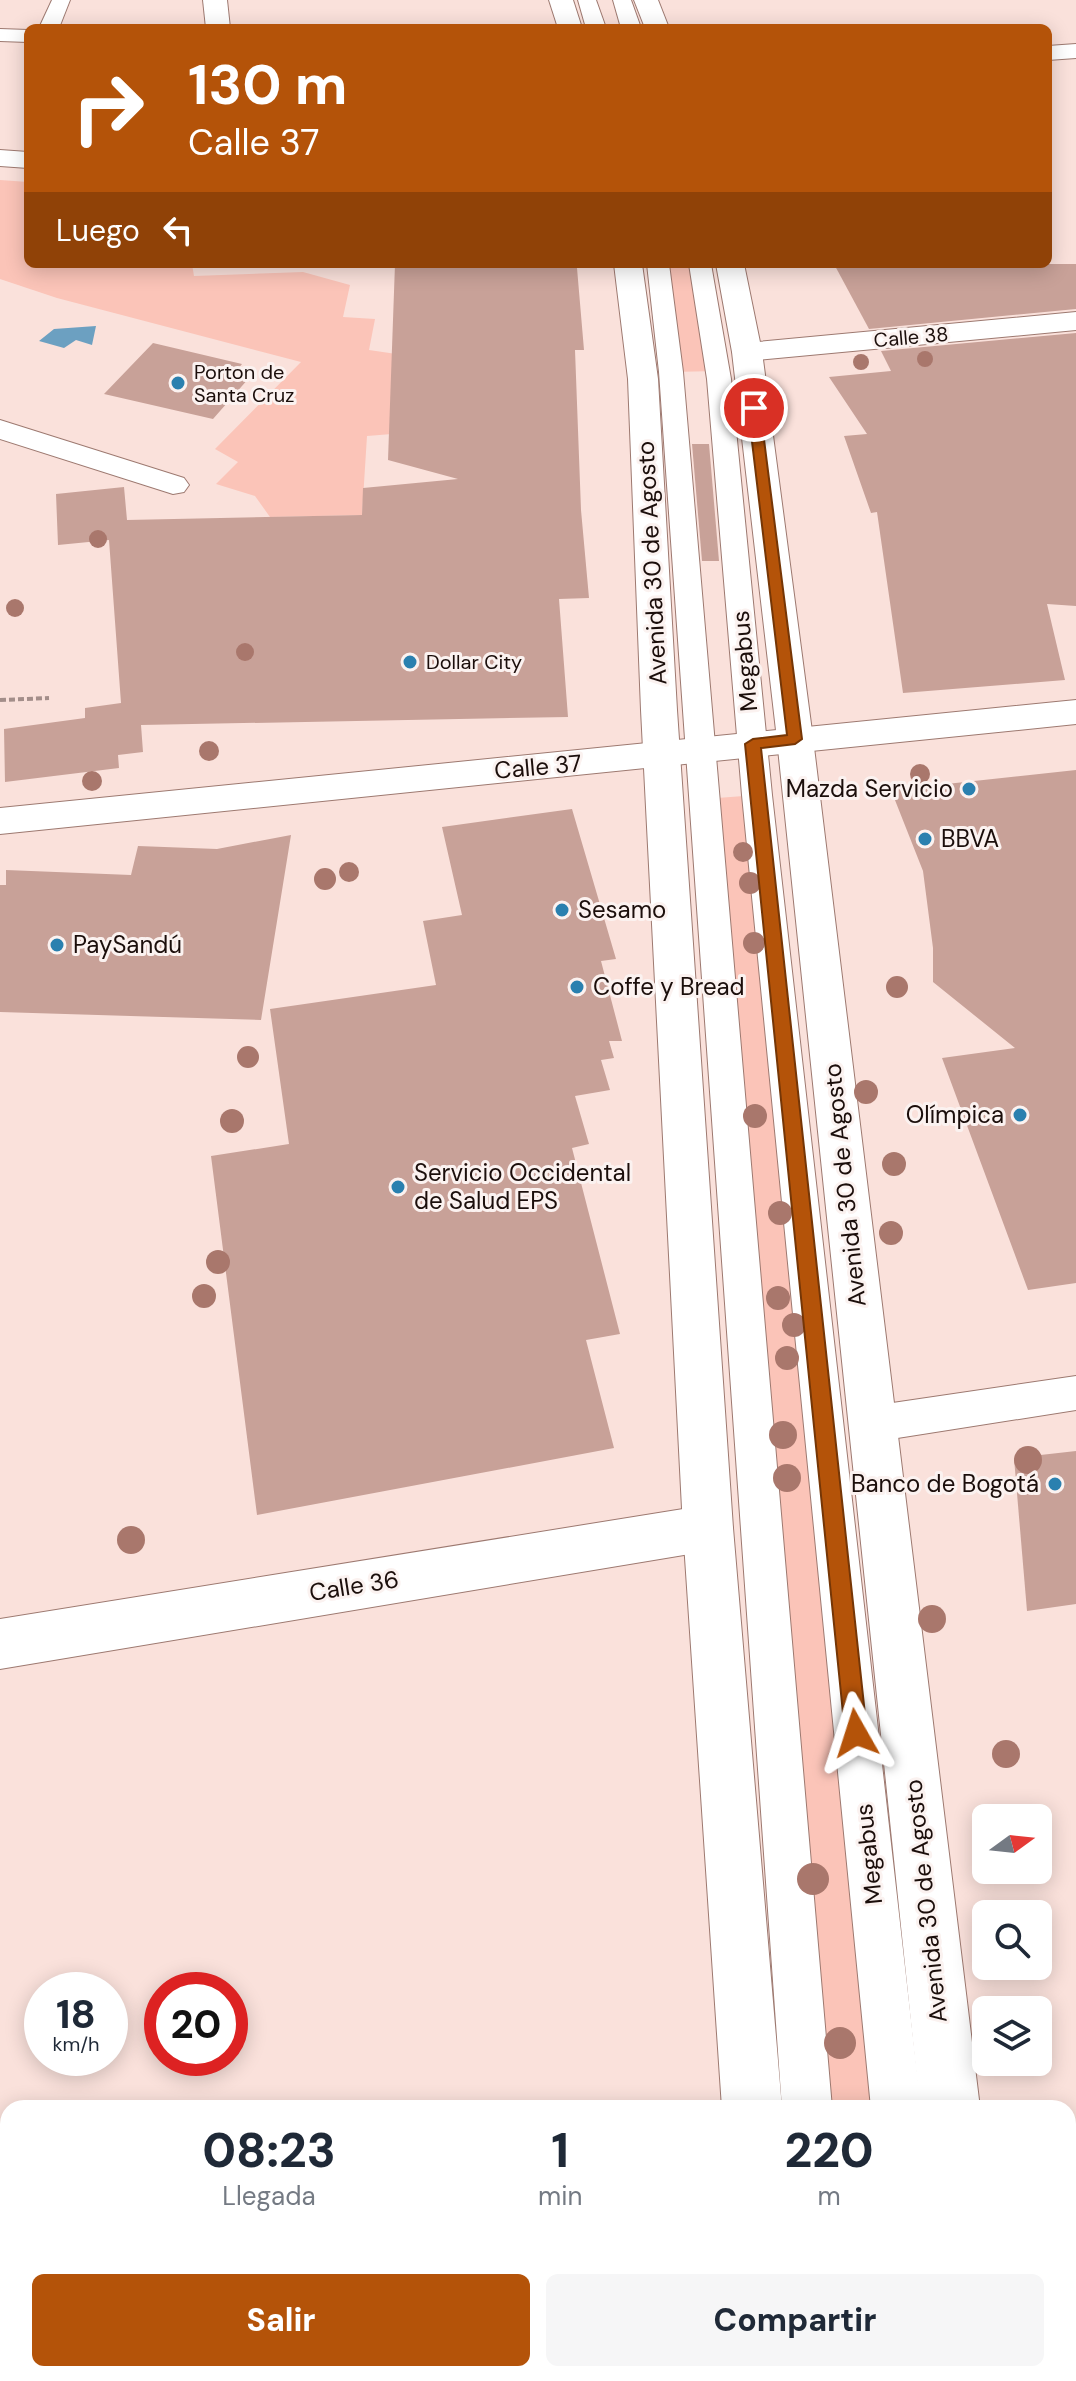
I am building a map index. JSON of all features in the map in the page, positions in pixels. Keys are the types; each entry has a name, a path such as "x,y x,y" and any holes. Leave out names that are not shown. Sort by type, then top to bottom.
{"main road":[{"path":"215,0 218,24"},
{"path":"561,0 569,24"},
{"path":"646,0 655,24"},
{"path":"1052,53 1076,51"},
{"path":"0,158 24,160"},
{"name":"Avenida 30 de Agosto","path":"629,268 682,753 708,1528 751,2100"},
{"name":"Avenida 30 de Agosto","path":"731,268 747,352 774,742 872,1424 949,2100"},
{"name":"Calle 38","path":"747,352 1076,321"},
{"path":"0,429 173,485"},
{"name":"Calle 37","path":"0,821 1076,712"},
{"name":"Calle 36","path":"0,1644 708,1528"}],"lane":[{"path":"51,24 61,0"},
{"path":"587,0 595,24"},
{"path":"622,0 630,24"},
{"path":"0,35 24,36"},
{"path":"658,268 671,372 682,753 806,2100"},
{"name":"Megabus","path":"701,268 774,742 895,2100"},
{"path":"872,1424 1076,1393"}],"path":[{"path":"0,700 49,698"}],"shaded area":[{"path":"0,180 24,182 24,268 193,268 194,276 303,272 350,285 343,317 375,319 369,350 410,356 392,434 367,436 362,515 270,517 255,496 216,484 238,462 215,449 301,362 57,298 0,279"},
{"path":"658,268 701,268 718,371 671,372"},
{"path":"757,795 895,2100 806,2100 704,799"}],"water":[{"path":"96,326 92,345 76,340 64,348 39,341 54,329"}],"building":[{"path":"1052,264 1076,264 1076,309 869,329 836,268 1052,268"},
{"path":"395,268 577,268 584,350 575,350 581,510 589,598 559,599 568,717 141,725 143,752 118,755 119,768 5,782 4,729 85,718 85,708 121,703 109,540 58,545 56,494 124,487 127,520 362,515 363,488 458,479 388,460"},
{"path":"1076,333 1076,606 1047,604 1065,680 903,693 877,512 871,513 844,436 867,434 829,377 891,371 881,351"},
{"name":"Porton de Santa Cruz","path":"153,343 242,364 233,375 249,378 213,419 104,394"},
{"path":"692,444 709,444 719,561 702,561"},
{"path":"1076,770 1076,1283 1028,1290 942,1058 1015,1048 933,982 933,948 923,871 891,790"},
{"path":"572,809 616,959 601,961 622,1041 609,1041 614,1058 601,1060 610,1090 575,1096 589,1144 572,1148 620,1334 586,1340 614,1448 257,1515 211,1156 289,1144 270,1009 436,985 423,921 462,915 442,827"},
{"path":"291,835 261,1020 0,1012 0,885 6,885 6,870 131,875 138,846 217,849"},
{"path":"1076,1451 1076,1604 1027,1611 1014,1458"}],"place":[{"name":"Porton de Santa Cruz","path":"178,383"},
{"name":"Dollar City","path":"410,662"},
{"name":"Mazda Servicio","path":"969,789"},
{"name":"BBVA","path":"925,839"},
{"name":"Sesamo","path":"562,910"},
{"name":"PaySandú","path":"57,945"},
{"name":"Coffe y Bread","path":"577,987"},
{"name":"Olímpica","path":"1020,1115"},
{"name":"Servicio Occidental de Salud EPS","path":"398,1187"},
{"name":"Banco de Bogotá","path":"1055,1484"}],"route":[{"path":"754,408 795,739 753,744 856,1733"}]}
